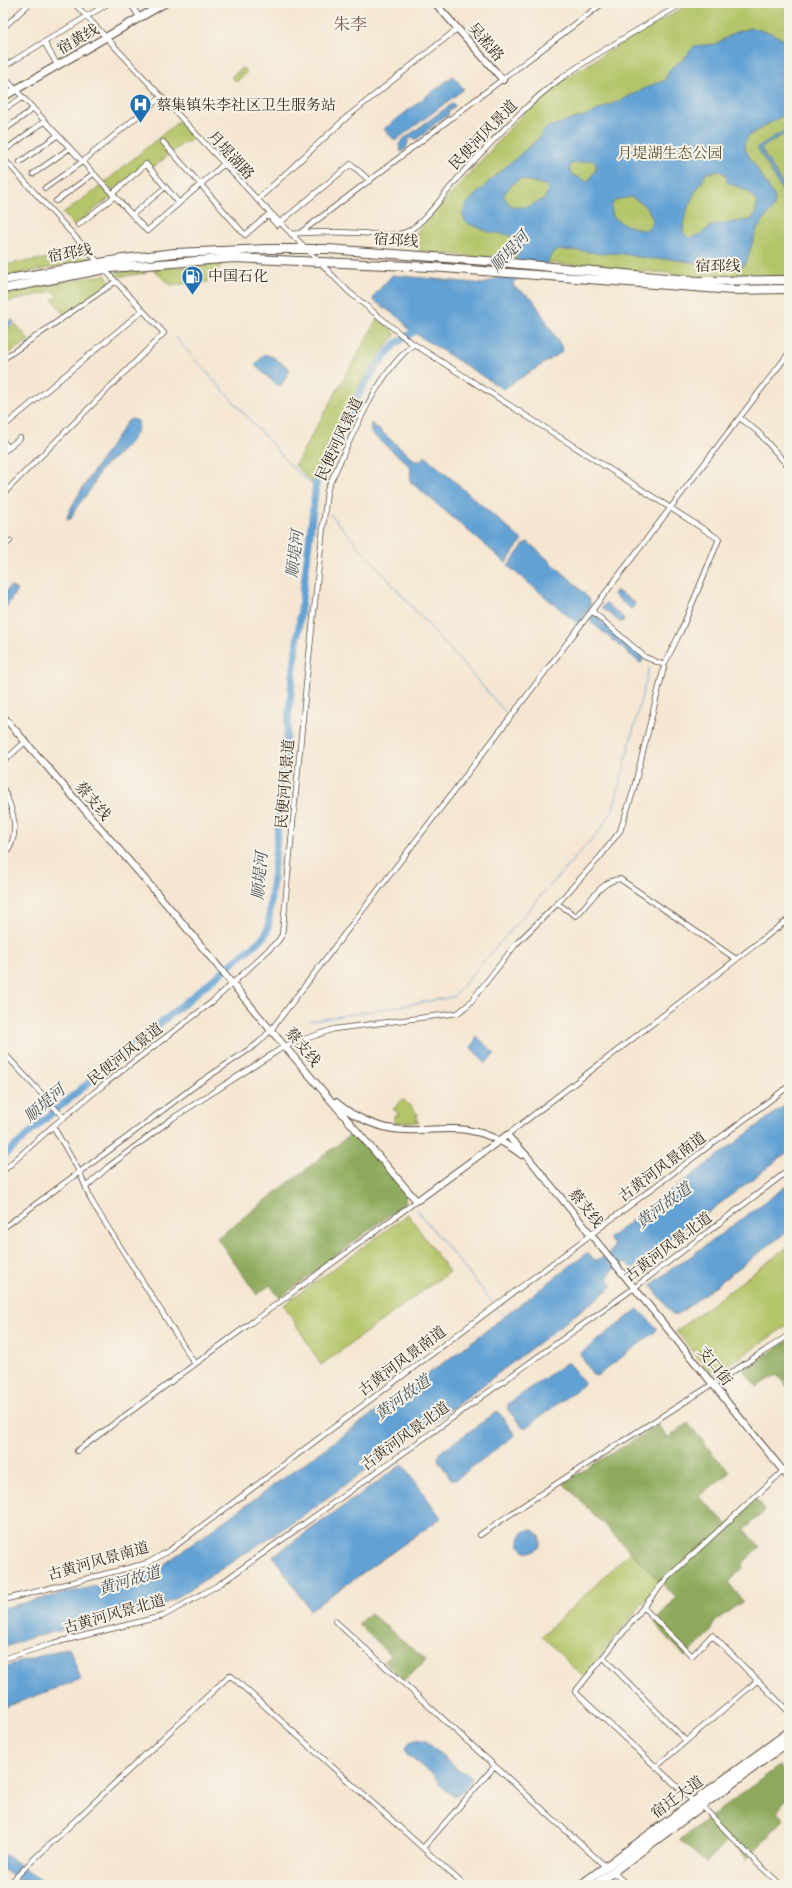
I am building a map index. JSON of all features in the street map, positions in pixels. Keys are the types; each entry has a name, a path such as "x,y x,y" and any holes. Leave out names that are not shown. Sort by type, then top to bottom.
{"main road":[{"name":"宿黄线","path":"3,97 165,3"},
{"name":"宿邳线","path":"3,280 98,262 175,253 306,249 328,249 511,263 697,281 789,280"},
{"name":"宿邳线","path":"3,289 104,269 234,258 497,272 733,290 789,289"},
{"name":"宿迁大道","path":"595,1885 610,1869 694,1802 789,1732"},
{"name":"宿迁大道","path":"581,1885 610,1869 702,1806 789,1741"}],"street":[{"path":"3,8 8,3"},
{"path":"3,28 30,3"},
{"name":"月堤湖路","path":"74,3 257,200 349,292 409,341 719,540 701,578 681,631 664,665"},
{"path":"3,67 109,3"},
{"path":"130,3 140,18"},
{"name":"吴淞路","path":"434,3 503,80"},
{"path":"300,233 603,3"},
{"name":"民便河风景道","path":"291,234 312,232 388,234 407,231 423,219 453,183 527,106 560,79 684,3"},
{"path":"257,200 347,117 457,29"},
{"path":"44,42 58,66"},
{"path":"3,76 147,231 224,164"},
{"path":"3,110 23,97"},
{"path":"45,188 82,162 161,98"},
{"path":"3,131 33,109"},
{"path":"8,148 45,121"},
{"path":"20,162 58,135"},
{"path":"163,142 245,235 268,215 277,225 280,223 348,165 353,164 370,181"},
{"path":"33,174 70,148"},
{"path":"3,158 115,282 164,333 3,494"},
{"path":"78,225 146,164 179,203"},
{"path":"56,201 94,174"},
{"path":"132,215 162,190"},
{"path":"3,359 115,282"},
{"path":"3,426 142,311"},
{"name":"民便河风景道","path":"3,1171 62,1116 212,1002 278,941 282,935 307,675 329,487 378,385 394,364 414,344"},
{"path":"3,1228 196,1085 256,1044 271,1030 789,353"},
{"path":"740,418 760,434 789,467"},
{"path":"3,452 20,438"},
{"path":"3,440 9,448"},
{"path":"3,548 10,541"},
{"path":"86,1187 108,1167 173,1118 285,1046 334,1029 458,1013 469,1004 516,944 558,904 620,831 633,792 664,665 645,657 592,611"},
{"name":"蔡支线","path":"3,716 418,1200"},
{"path":"3,762 25,742"},
{"path":"3,788 15,818 12,844 3,857"},
{"path":"558,904 573,916 576,916 610,881 620,879 736,959"},
{"path":"78,1451 499,1141 789,919"},
{"path":"3,1052 62,1116"},
{"name":"古黄河风景南道","path":"3,1600 148,1563 170,1550 789,1086"},
{"path":"324,1092 354,1115 384,1127 404,1130 467,1130 499,1141 521,1154 531,1162"},
{"path":"53,1126 80,1172 100,1215 195,1364"},
{"name":"蔡支线","path":"507,1135 621,1272"},
{"name":"古黄河风景北道","path":"3,1659 54,1643 163,1616 220,1584 634,1288 789,1170"},
{"name":"支口街","path":"621,1272 789,1478"},
{"path":"480,1535 578,1469 713,1385 789,1335"},
{"path":"694,1802 575,1692 667,1578 783,1471"},
{"path":"644,1608 692,1656 712,1635 789,1712"},
{"path":"335,1621 494,1767 627,1885"},
{"path":"604,1657 686,1741"},
{"path":"7,1884 230,1675 464,1885"},
{"path":"656,1767 757,1681"},
{"path":"424,1848 494,1767"},
{"path":"702,1806 756,1862 781,1885"}],"green space":[{"name":"月堤湖生态公园","path":"691,3 789,3 789,277 701,276 423,252 416,248 414,241 416,233 525,112 564,80 606,53"},
{"path":"243,68 247,72 236,82 231,77"},
{"path":"179,121 194,137 188,143 186,141 151,169 146,163 112,191 105,182"},
{"path":"101,186 111,197 74,226 63,213"},
{"path":"86,252 92,260 3,277 3,265"},
{"path":"223,263 208,282 171,285 152,269"},
{"path":"142,270 147,273 116,277 111,273"},
{"path":"105,275 112,283 65,315 52,299 58,297 54,291 3,303 3,295 56,283"},
{"path":"378,318 396,334 382,351 348,405 313,484 295,465"},
{"path":"16,324 29,340 3,357 3,332"},
{"path":"403,1099 417,1113 417,1120 419,1122 394,1123 394,1116 398,1116 398,1113 393,1109"},
{"path":"354,1132 406,1194 405,1203 280,1298 270,1285 257,1295 217,1238"},
{"path":"408,1214 449,1272 321,1365 284,1305"},
{"path":"789,1246 789,1324 713,1376 676,1331"},
{"path":"789,1340 789,1389 777,1375 757,1387 743,1370"},
{"path":"688,1423 730,1472 699,1496 728,1525 756,1499 766,1510 744,1530 760,1547 742,1564 743,1568 728,1582 743,1601 714,1622 710,1633 685,1657 654,1622 676,1598 563,1483 658,1425 668,1438"},
{"path":"631,1551 660,1582 583,1677 542,1636"},
{"path":"370,1613 426,1660 404,1680 384,1662 390,1655 358,1624"},
{"path":"779,1766 789,1779 789,1796 777,1812 784,1819 747,1859 729,1839 706,1863 679,1840"}],"water":[{"path":"751,28 769,32 789,42 789,64 783,71 781,80 783,89 789,97 789,112 748,136 745,144 746,151 775,198 774,207 757,229 746,263 743,266 728,267 669,259 650,259 618,253 601,254 584,251 561,250 553,252 547,263 521,279 516,279 513,283 514,287 532,298 561,346 562,352 503,389 408,329 402,320 373,300 378,291 392,275 484,284 503,275 518,255 520,248 518,243 509,235 489,232 467,223 462,215 467,203 495,176 537,140 547,127 591,114 656,83 664,81 670,69 684,59 694,46 716,44 736,32","holes":["591,160 596,163 596,169 588,182 573,175 570,171 570,165 573,163","719,171 726,174 727,182 745,190 753,196 756,203 756,211 750,220 713,225 699,235 689,238 684,234 683,230 685,218 692,199 706,173","521,179 545,185 548,190 545,198 535,204 517,207 507,202 504,196 513,184","631,197 645,206 652,216 653,221 648,230 629,226 615,219 611,206 616,200"]},
{"path":"453,76 464,89 395,141 384,129"},
{"path":"453,103 455,106 449,111 448,116 440,120 417,139 409,138 406,149 401,152 399,145 402,140"},
{"path":"789,128 789,131 761,148 789,196 789,203 757,147"},
{"path":"13,320 14,323 3,330 3,324"},
{"path":"264,354 273,357 290,369 280,386 255,366"},
{"path":"131,419 138,421 138,428 131,441 100,471 91,488 76,508 71,519 67,519 69,512 83,487 127,422"},
{"path":"371,423 416,461 420,461 425,456 522,540 506,563 410,481 411,467 371,433"},
{"path":"528,542 570,579 590,600 590,607 580,622 577,623 508,566 525,543"},
{"path":"10,586 17,590 3,612 3,596"},
{"path":"616,590 635,603 633,608 631,609 614,595"},
{"path":"605,603 623,617 624,621 620,622 602,608"},
{"path":"593,615 595,615 643,658 642,662 640,663 591,622 590,620"},
{"path":"477,1036 495,1054 486,1063 471,1048"},
{"name":"黄河故道","path":"789,1102 789,1151 633,1270 625,1262 611,1271 608,1278 613,1286 454,1407 295,1521 160,1607 33,1637 3,1648 3,1608 146,1574 163,1565 457,1353 587,1253 595,1260 606,1255 613,1249 614,1246 609,1238"},
{"path":"789,1184 789,1230 677,1315 673,1315 651,1285"},
{"path":"638,1309 657,1328 656,1331 597,1376 593,1375 580,1354"},
{"path":"566,1363 569,1363 584,1383 583,1385 523,1428 508,1410 508,1404"},
{"path":"498,1411 515,1435 455,1480 452,1480 438,1460 439,1453"},
{"path":"403,1464 441,1518 310,1610 273,1556"},
{"path":"530,1530 538,1533 541,1541 538,1549 530,1552 522,1549 519,1541 522,1533"},
{"path":"69,1647 81,1679 3,1708 3,1667"},
{"path":"417,1739 426,1741 459,1771 467,1772 472,1777 470,1782 462,1791 453,1796 439,1784 434,1775 407,1755 405,1748 410,1742"},
{"path":"3,1853 48,1885 25,1885 3,1869"}],"waterway":[{"name":"顺堤河","path":"3,1157 52,1113 264,937 268,929 291,692 316,484 362,388 378,364 395,344 421,327"},
{"path":"176,338 294,469 316,488"},
{"path":"330,514 508,715"},
{"path":"549,887 600,830 613,810 649,668"},
{"path":"311,1021 453,997 545,891"},
{"path":"416,1209 494,1304"},
{"path":"497,1308 505,1317"}],"place":[{"name":"蔡集镇朱李社区卫生服务站","path":"141,124"},
{"name":"中国石化","path":"193,296"}],"district":[{"name":"朱李","path":"350,24"}]}
